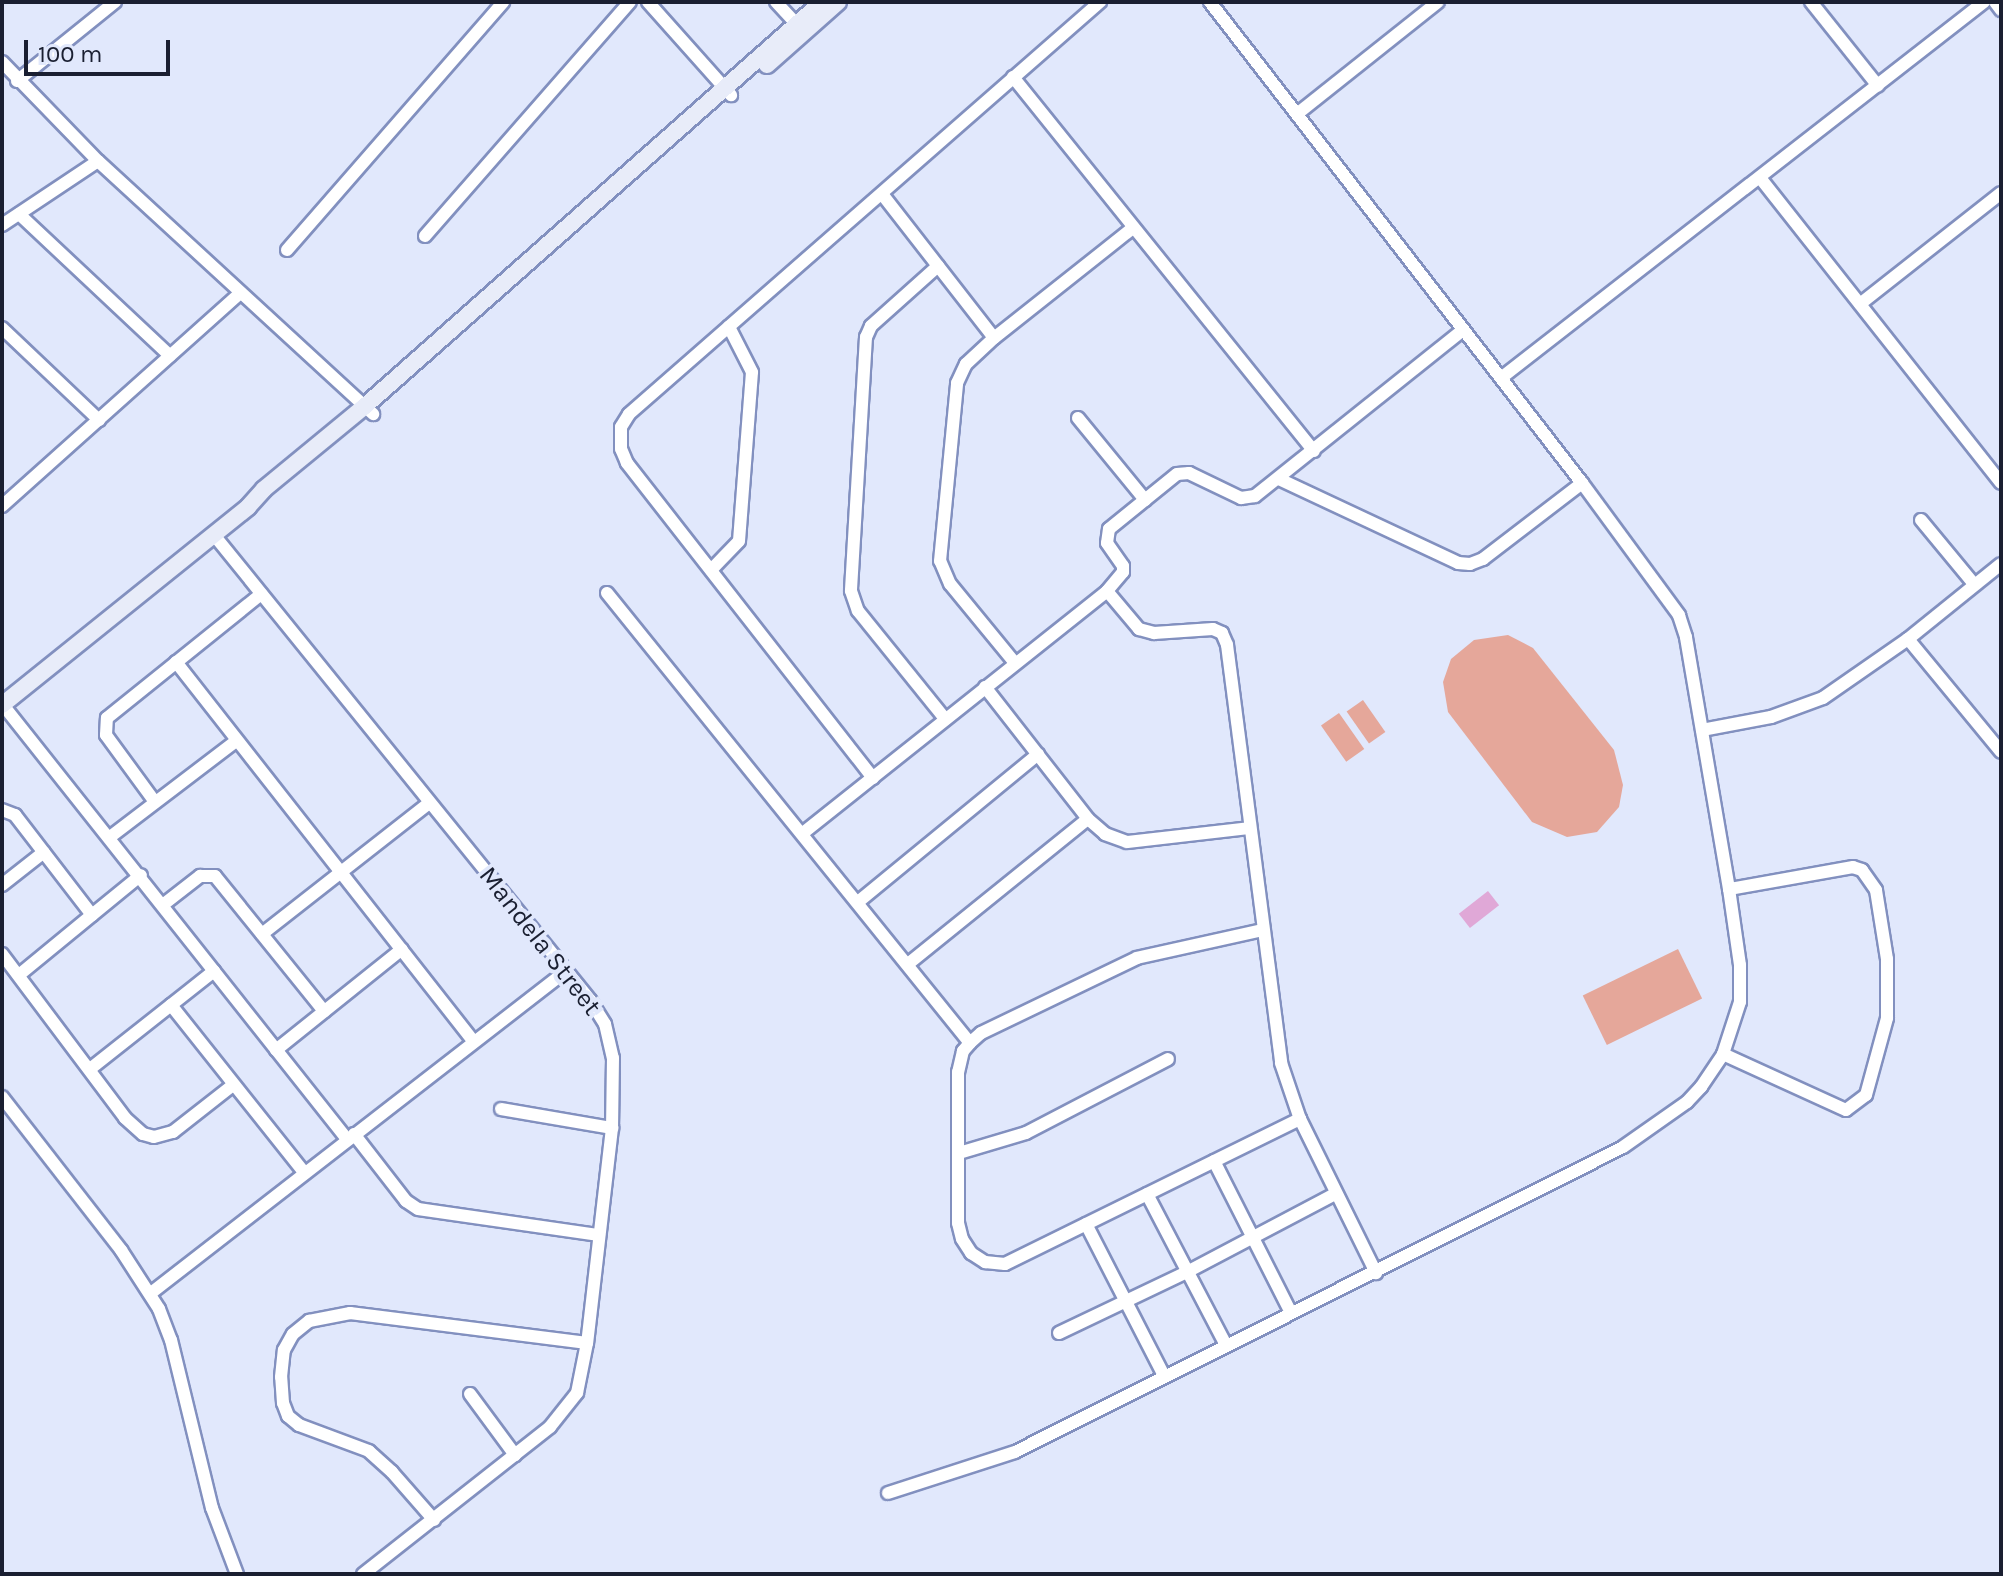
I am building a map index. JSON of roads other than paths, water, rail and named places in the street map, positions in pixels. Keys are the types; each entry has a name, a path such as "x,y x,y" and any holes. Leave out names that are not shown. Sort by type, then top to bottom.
{"main road":[{"path":"801,29 822,2"},
{"path":"2,705 248,507 286,484 727,92 838,2"}],"street":[{"path":"17,81 115,2"},
{"path":"287,250 503,2"},
{"path":"425,236 630,2"},
{"path":"648,2 727,92"},
{"path":"776,2 801,29"},
{"path":"873,778 627,463 620,439 629,414 1100,2"},
{"path":"888,1493 1015,1452 1376,1273 1648,1131 1687,1102 1723,1054 1740,1002 1740,965 1729,889 1686,637 1679,615 1582,483 1210,2"},
{"path":"1297,114 1438,2"},
{"path":"1811,2 1878,86"},
{"path":"1501,378 1761,179 1984,2"},
{"path":"1995,2 2001,10"},
{"path":"2,62 17,81 98,161 369,410"},
{"path":"1013,77 1314,451"},
{"path":"2,225 98,161"},
{"path":"1761,179 2001,483"},
{"path":"1860,304 2001,193"},
{"path":"882,194 994,338"},
{"path":"19,214 170,356"},
{"path":"1015,663 950,584 940,561 957,383 966,364 994,338 1133,228"},
{"path":"938,266 871,326 866,337 851,591 858,611 945,719"},
{"path":"2,506 240,293"},
{"path":"711,570 739,541 752,372 729,327"},
{"path":"2,328 7,341 99,420"},
{"path":"803,833 1107,591 1120,578 1123,566 1106,537 1109,529 1145,500 1184,472 1248,499 1279,479 1463,330"},
{"path":"1078,418 1145,500"},
{"path":"1279,479 1458,563 1470,564 1483,559 1582,483"},
{"path":"1921,520 1974,584"},
{"name":"Mandela Street","path":"214,535 599,1013 611,1042 615,1069 612,1128 581,1382 557,1421 363,1574"},
{"path":"1702,730 1771,717 1823,698 1908,639 2001,564"},
{"path":"1107,591 1139,629 1154,633 1200,628 1222,633 1227,645 1281,1063 1300,1119 1376,1273"},
{"path":"607,593 970,1043"},
{"path":"155,802 106,735 105,723 110,714 261,594"},
{"path":"1908,639 2001,752"},
{"path":"176,662 473,1041"},
{"path":"985,687 1088,819 1105,834 1127,842 1249,828"},
{"path":"2,705 141,875 276,1050 406,1201 418,1209 599,1235"},
{"path":"110,837 236,741"},
{"path":"858,902 1038,754"},
{"path":"262,934 429,803"},
{"path":"2,810 15,815 92,915"},
{"path":"908,964 1088,819"},
{"path":"2,885 44,852"},
{"path":"1723,1054 1846,1110 1866,1095 1887,1018 1887,959 1876,890 1862,870 1853,867 1729,889"},
{"path":"164,904 200,876 210,874 324,1011"},
{"path":"19,975 141,875"},
{"path":"1263,930 1137,958 981,1033 970,1043 963,1051 958,1072 958,1223 971,1253 985,1262 1005,1264 1300,1119"},
{"path":"276,1050 402,949"},
{"path":"2,954 132,1125 154,1137 173,1132 233,1085"},
{"path":"90,1069 214,971"},
{"path":"151,1293 566,971"},
{"path":"171,1005 304,1172"},
{"path":"959,1153 1026,1133 1168,1059"},
{"path":"2,1097 151,1293 171,1340 204,1478 237,1574"},
{"path":"501,1109 612,1128"},
{"path":"1214,1161 1291,1313"},
{"path":"1147,1194 1226,1345"},
{"path":"1059,1333 1187,1272 1335,1194"},
{"path":"1086,1224 1164,1376"},
{"path":"434,1520 369,1451 299,1425 288,1416 283,1403 281,1377 284,1350 293,1334 309,1321 350,1313 587,1343"},
{"path":"470,1394 515,1455"}]}
